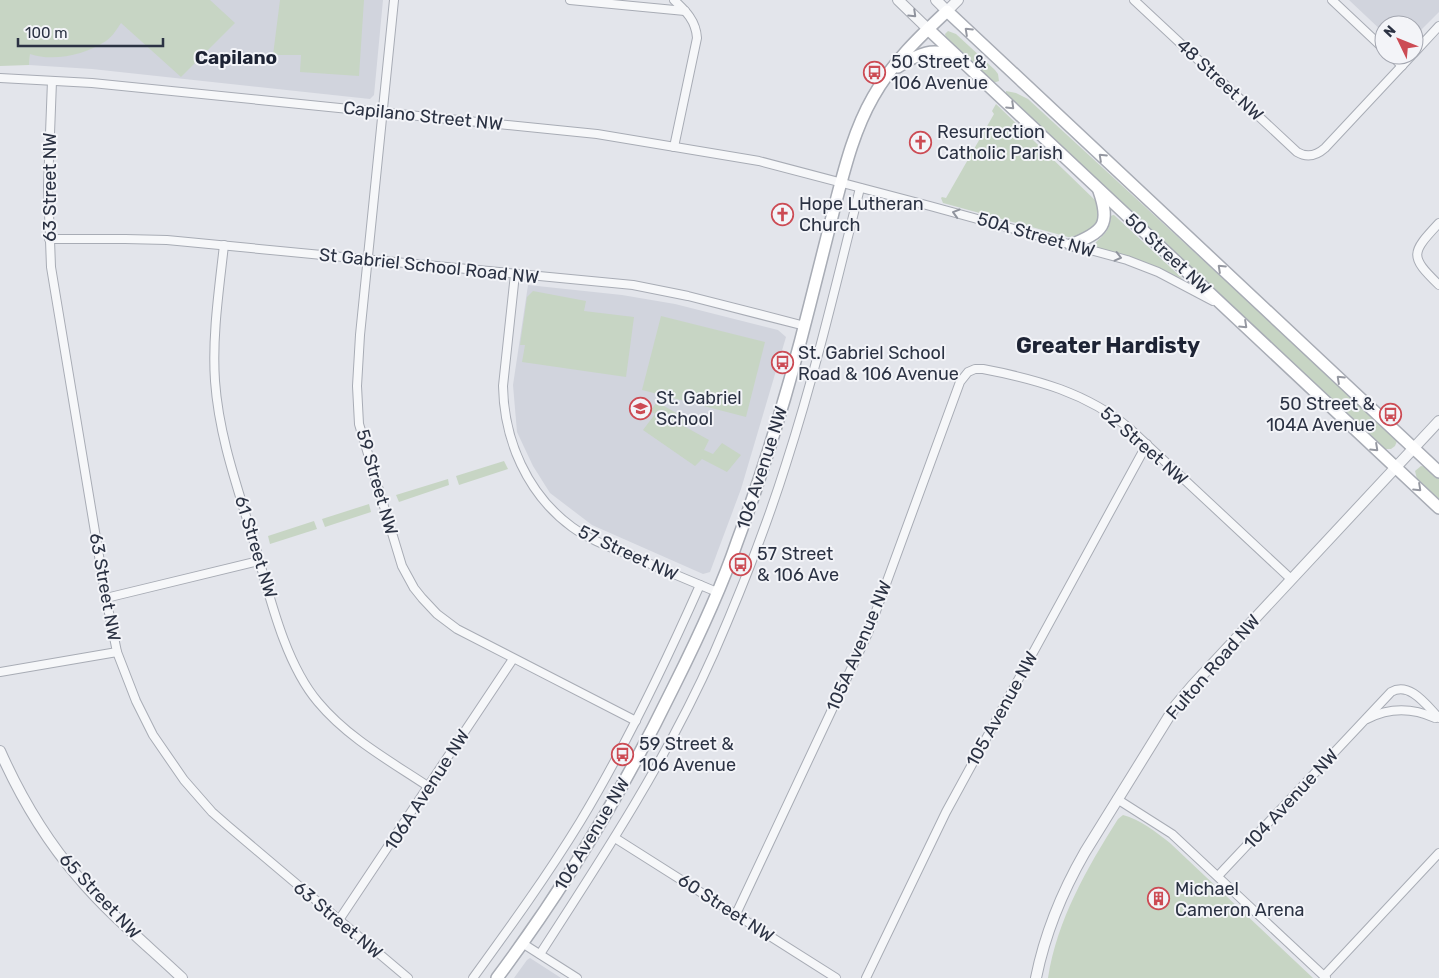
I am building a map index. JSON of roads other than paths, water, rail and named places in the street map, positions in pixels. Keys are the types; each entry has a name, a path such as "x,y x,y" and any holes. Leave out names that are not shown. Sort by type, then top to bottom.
{"main road":[{"name":"106 Avenue NW","path":"497,978 522,944 600,824 627,777 688,660 732,556 761,475 805,326 841,183 857,130 872,98 888,73 928,28 947,11"},
{"name":"50 Street NW","path":"947,11 1439,472"},
{"name":"50 Street NW","path":"928,28 1439,508"},
{"path":"888,73 911,58 928,52 943,52 963,60"},
{"path":"1071,245 1097,233 1101,226 1104,218 1104,205 1098,189"}],"street":[{"name":"59 Street NW","path":"394,0 357,374 357,398 359,424 397,552 414,588 437,614 462,632 636,721"},
{"path":"570,0 685,11"},
{"path":"674,0 695,25 697,38 674,147"},
{"name":"50 Street NW","path":"898,0 928,28"},
{"name":"50 Street NW","path":"936,0 947,11"},
{"name":"106 Avenue NW","path":"947,11 958,0"},
{"name":"48 Street NW","path":"1134,0 1297,152 1308,156 1317,154 1325,148 1402,66"},
{"path":"1332,0 1374,40"},
{"path":"1424,42 1439,26"},
{"name":"Capilano Street NW","path":"0,78 52,81 568,130 746,158 841,183"},
{"name":"63 Street NW","path":"52,81 48,186 51,267 106,598 118,652 128,682 145,721 166,754 184,780 212,812 408,978"},
{"name":"50A Street NW","path":"841,183 1127,260 1158,272 1224,306"},
{"name":"106 Avenue NW","path":"540,954 615,838 655,770 713,655 756,550 786,465 802,411 860,188"},
{"path":"1439,223 1420,245 1418,255 1419,265 1439,285"},
{"name":"St Gabriel School Road NW","path":"49,239 125,238 224,245 656,289 805,326"},
{"name":"61 Street NW","path":"224,245 216,338 215,379 217,401 228,457 259,561 292,660 306,686 318,702 350,733 429,787"},
{"name":"57 Street NW","path":"515,274 503,386 505,417 513,446 526,474 550,508 571,527 717,592"},
{"name":"52 Street NW","path":"968,372 979,368 1074,393 1112,415 1147,444 1291,579"},
{"name":"105A Avenue NW","path":"736,914 868,633 956,391 968,372"},
{"name":"Fulton Road NW","path":"1036,978 1048,932 1062,895 1085,852 1168,718 1184,696 1439,421"},
{"name":"105 Avenue NW","path":"866,978 946,812 1147,444"},
{"path":"106,598 259,561"},
{"name":"106 Avenue NW","path":"473,978 581,821 636,721 700,585"},
{"path":"0,672 118,652"},
{"name":"106A Avenue NW","path":"340,920 513,659"},
{"name":"104 Avenue NW","path":"1218,876 1363,721 1396,689 1401,688 1412,692 1439,719"},
{"name":"104 Avenue NW","path":"1363,721 1384,712 1402,710 1426,714 1439,719"},
{"name":"65 Street NW","path":"0,751 27,805 65,862 97,898 182,978"},
{"path":"1117,799 1172,834 1325,977 1439,853"},
{"name":"60 Street NW","path":"615,838 836,978"},
{"path":"522,944 577,978"}],"place":[{"name":"50 Street & 106 Avenue","path":"875,72"},
{"name":"Resurrection Catholic Parish","path":"921,142"},
{"name":"Hope Lutheran Church","path":"783,214"},
{"name":"St. Gabriel School Road & 106 Avenue","path":"782,363"},
{"name":"St. Gabriel School","path":"640,408"},
{"name":"50 Street & 104A Avenue","path":"1391,414"},
{"name":"57 Street & 106 Ave","path":"741,564"},
{"name":"59 Street & 106 Avenue","path":"623,754"},
{"name":"Michael Cameron Arena","path":"1159,899"}],"district":[{"name":"Capilano","path":"236,57"},
{"name":"Greater Hardisty","path":"1108,345"}]}
